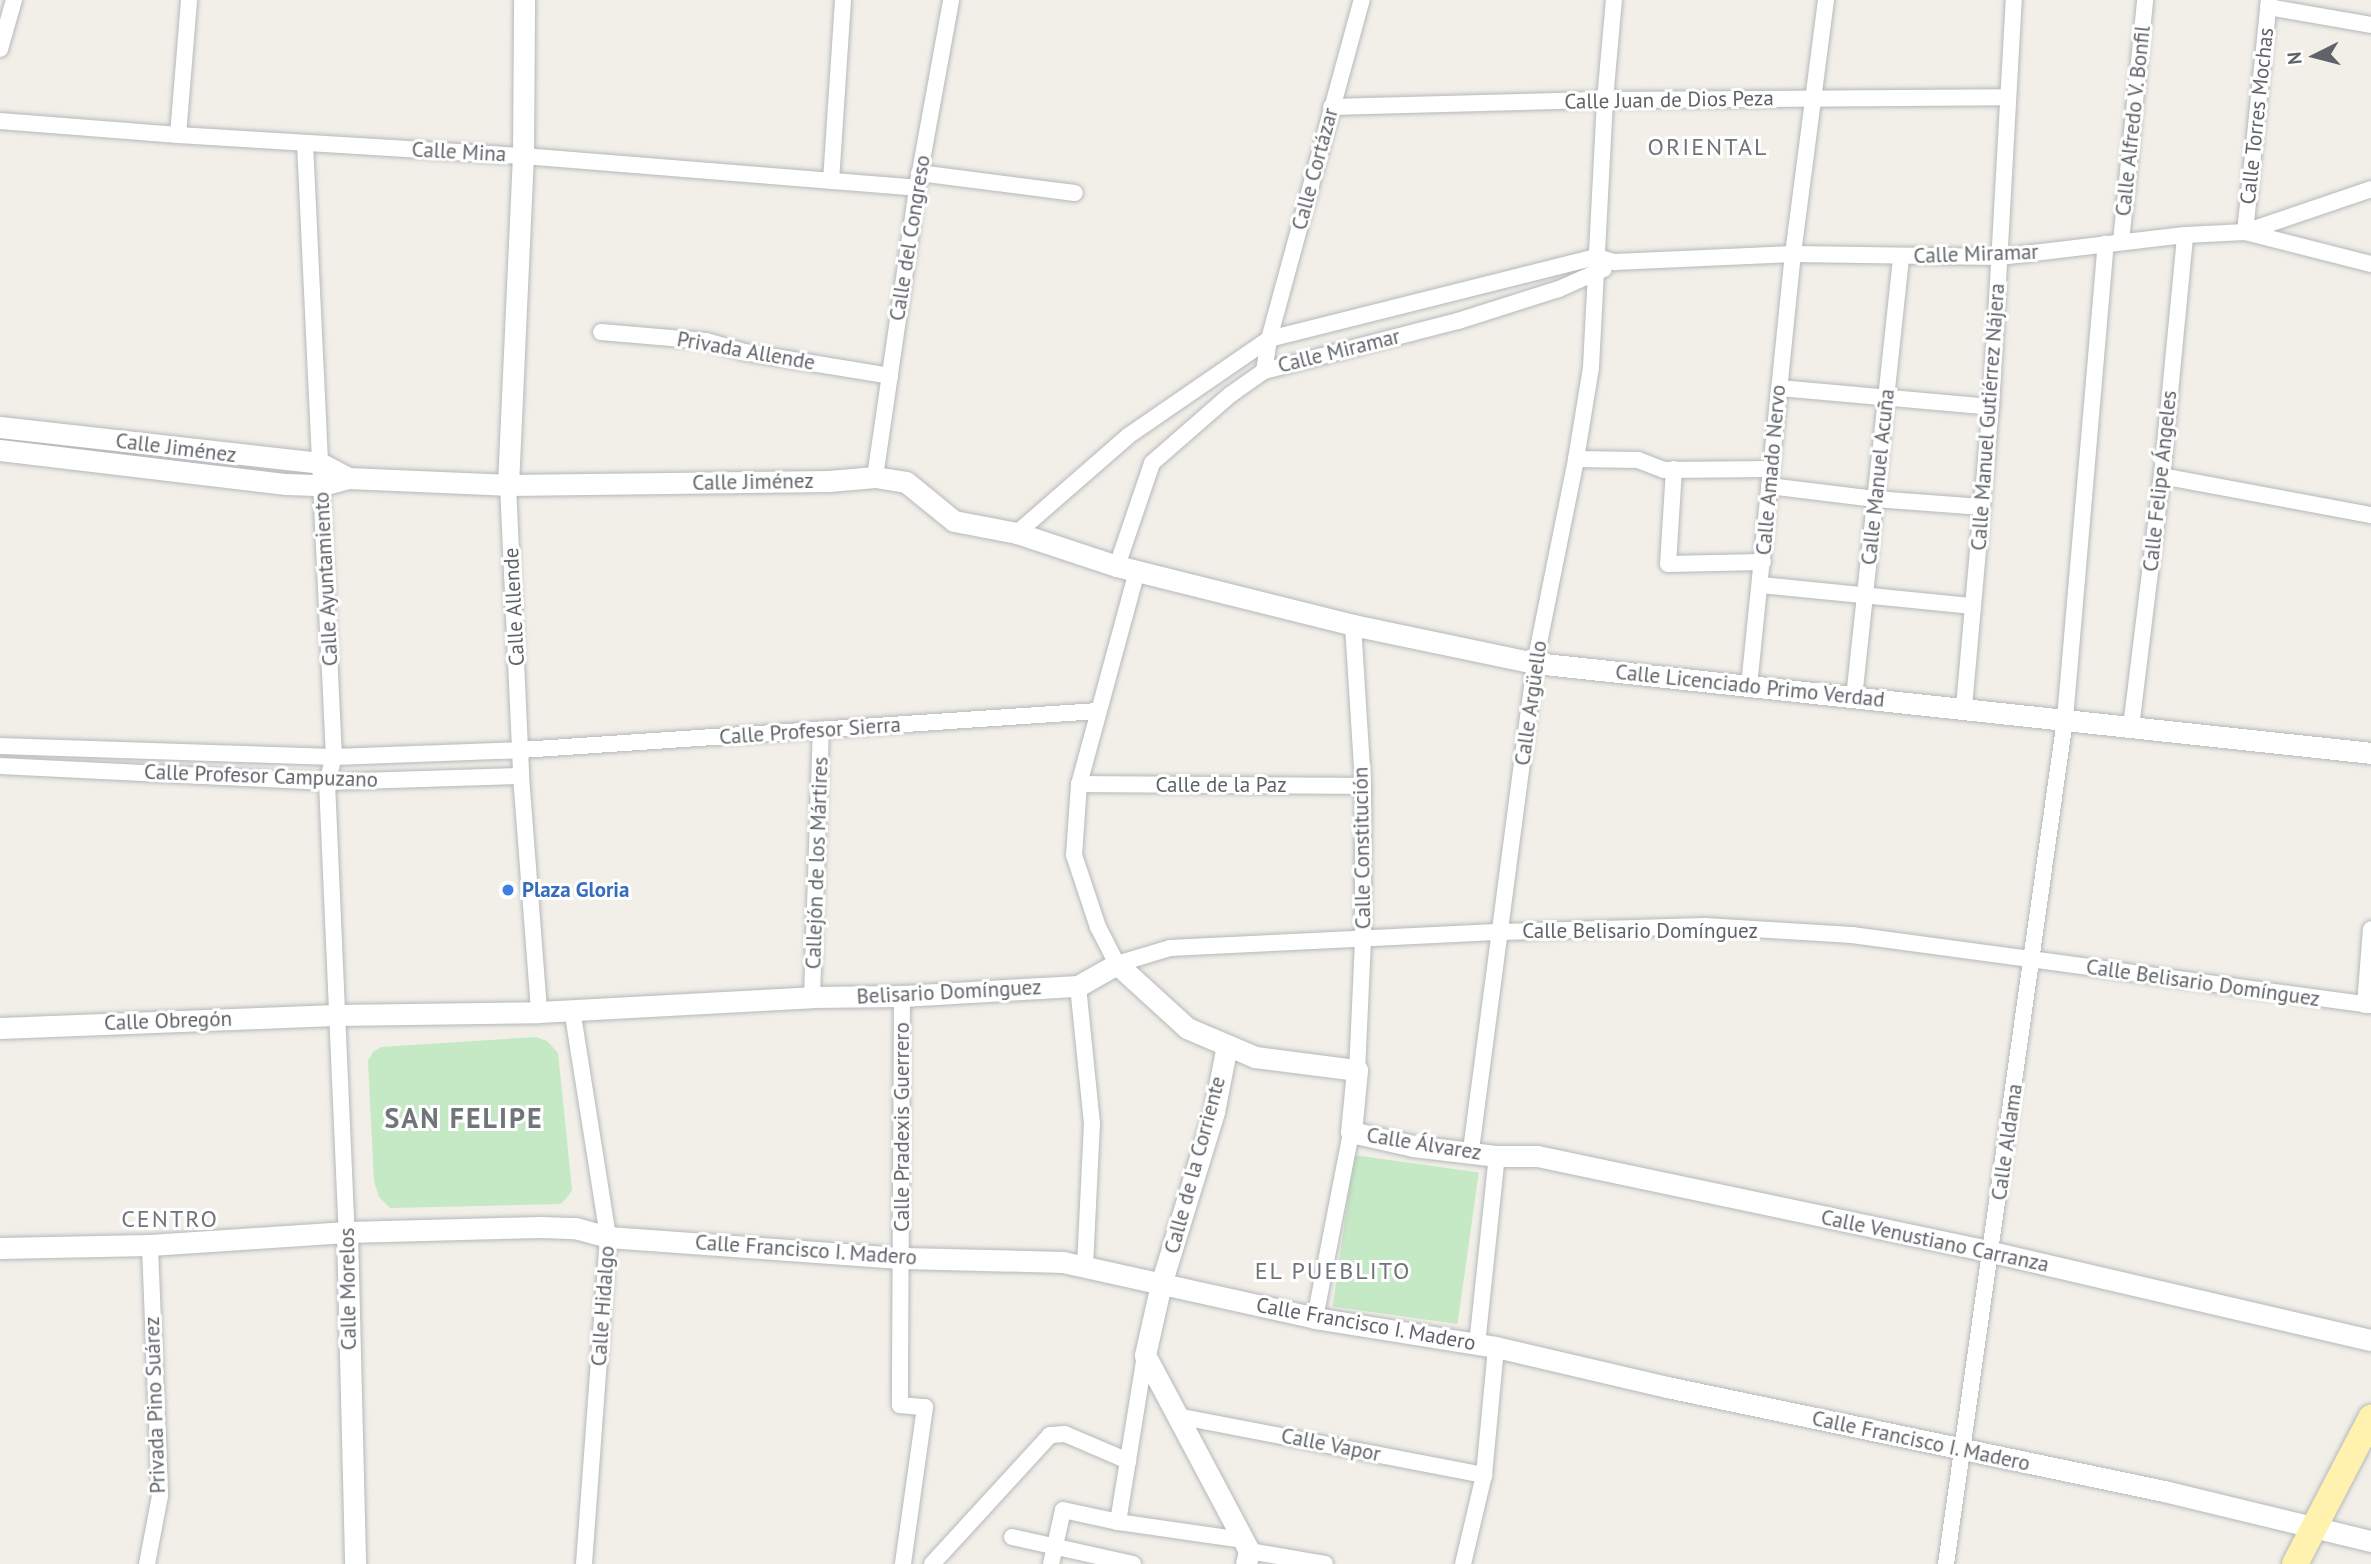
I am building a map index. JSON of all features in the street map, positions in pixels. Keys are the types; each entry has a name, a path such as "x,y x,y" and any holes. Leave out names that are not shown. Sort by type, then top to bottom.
{"main road":[{"path":"2295,1564 2371,1418"}],"street":[{"path":"0,49 14,0"},
{"path":"178,135 188,0"},
{"name":"Calle Allende","path":"524,0 523,156 508,485 521,776 539,1012"},
{"path":"831,181 843,0"},
{"name":"Calle del Congreso","path":"875,477 918,181 951,0"},
{"name":"Calle Cortázar","path":"1264,371 1269,339 1362,0"},
{"name":"Calle Argüello","path":"1471,1150 1502,932 1535,663 1576,459 1591,367 1605,100 1615,0"},
{"name":"Calle Amado Nervo","path":"1749,686 1793,254 1826,0"},
{"name":"Calle Manuel Gutiérrez Nájera","path":"1964,707 1991,407 2014,0"},
{"name":"Calle Alfredo V. Bonfil","path":"2114,243 2145,0"},
{"path":"2269,3 2371,25"},
{"name":"Calle Torres Mochas","path":"2245,232 2269,3"},
{"name":"Calle Juan de Dios Peza","path":"1331,107 1605,100 2008,97"},
{"name":"Calle Mina","path":"0,121 523,156 831,181 918,181 1075,193"},
{"name":"Calle Ayuntamiento","path":"305,143 334,757 327,782 337,1015"},
{"name":"Calle Miramar","path":"1269,339 1615,262 1793,254 2000,257 2185,234 2245,232 2371,189"},
{"path":"2245,232 2371,264"},
{"name":"Calle Felipe Ángeles","path":"2132,727 2162,476 2185,234"},
{"path":"2065,719 2114,243"},
{"name":"Calle Manuel Acuña","path":"1854,698 1901,257"},
{"name":"Calle Miramar","path":"1117,964 1098,927 1074,855 1079,784 1098,711 1152,463 1230,395 1264,371 1458,321 1596,265"},
{"name":"Privada Allende","path":"601,331 706,341 744,352 890,376"},
{"path":"1017,533 1128,436 1269,339"},
{"path":"1779,388 1886,400 1991,407"},
{"name":"Calle Jiménez","path":"0,427 320,463 348,478"},
{"path":"38,455 40,432"},
{"path":"151,468 153,445"},
{"name":"Calle Jiménez","path":"0,450 286,484 322,485 348,478 508,485 829,481 875,477 906,482 954,521 1017,533 1127,569"},
{"path":"1576,459 1638,460 1664,470 1769,469"},
{"path":"1674,469 1668,564 1763,562"},
{"path":"2162,476 2371,515"},
{"path":"1769,486 1875,499 1982,506"},
{"name":"Calle Licenciado Primo Verdad","path":"1127,569 1353,625 1535,663 1854,698 1964,707 2371,753"},
{"path":"1761,585 1973,606"},
{"name":"Calle Constitución","path":"1353,625 1363,786 1363,940 1357,1070"},
{"name":"Calle Profesor Sierra","path":"521,751 1098,711"},
{"name":"Calle Aldama","path":"1946,1564 2065,719"},
{"name":"Callejón de los Mártires","path":"812,997 821,729"},
{"name":"Calle Profesor Campuzano","path":"0,746 334,757 521,751"},
{"path":"95,750 95,770"},
{"path":"133,772 135,751"},
{"name":"Calle Profesor Campuzano","path":"0,766 327,782 521,776"},
{"name":"Calle de la Paz","path":"1079,784 1363,786"},
{"name":"Calle Belisario Domínguez","path":"1117,964 1170,948 1502,932 1705,926 1852,935 2368,1005"},
{"path":"2368,1005 2371,929"},
{"path":"1085,1267 1092,1123 1078,986 1117,964 1187,1028 1255,1057 1357,1070 1351,1132 1315,1318"},
{"name":"Belisario Domínguez","path":"539,1012 1078,986"},
{"name":"Calle Pradexis Guerrero","path":"902,996 900,1405 925,1407 903,1564"},
{"name":"Calle Hidalgo","path":"572,1009 608,1237 584,1564"},
{"path":"337,1015 539,1012"},
{"name":"Calle Obregón","path":"0,1028 337,1015"},
{"name":"Calle Morelos","path":"337,1015 347,1232 355,1564"},
{"name":"Calle de la Corriente","path":"1145,1355 1161,1284 1214,1112 1227,1045"},
{"name":"Calle Álvarez","path":"1351,1132 1413,1146 1471,1150 1497,1156"},
{"path":"1464,1564 1484,1475 1487,1346 1497,1156"},
{"name":"Calle Venustiano Carranza","path":"1497,1156 1537,1156 1992,1252 2371,1340"},
{"name":"Calle Francisco I. Madero","path":"0,1248 150,1245 347,1232 575,1228 608,1237 902,1258 1063,1262 1315,1318 1487,1346 2164,1492 2371,1541"},
{"name":"Privada Pino Suárez","path":"147,1564 160,1496 150,1245"},
{"path":"1145,1355 1246,1552"},
{"path":"1118,1522 1145,1355"},
{"name":"Calle Vapor","path":"1177,1416 1484,1475"},
{"path":"932,1564 1044,1438 1056,1433 1065,1434 1128,1461"},
{"path":"1051,1564 1063,1510 1246,1552 1325,1564"},
{"path":"1012,1537 1133,1564"}],"green space":[{"path":"536,1037 547,1041 558,1053 572,1190 566,1199 560,1204 390,1208 379,1197 374,1181 368,1061 373,1052 381,1047"},
{"path":"1354,1155 1479,1173 1457,1324 1333,1307"}],"place":[{"name":"Plaza Gloria","path":"508,890"}],"district":[{"name":"ORIENTAL","path":"1708,147"},
{"name":"SAN FELIPE","path":"464,1118"},
{"name":"CENTRO","path":"170,1219"},
{"name":"EL PUEBLITO","path":"1333,1271"}]}
